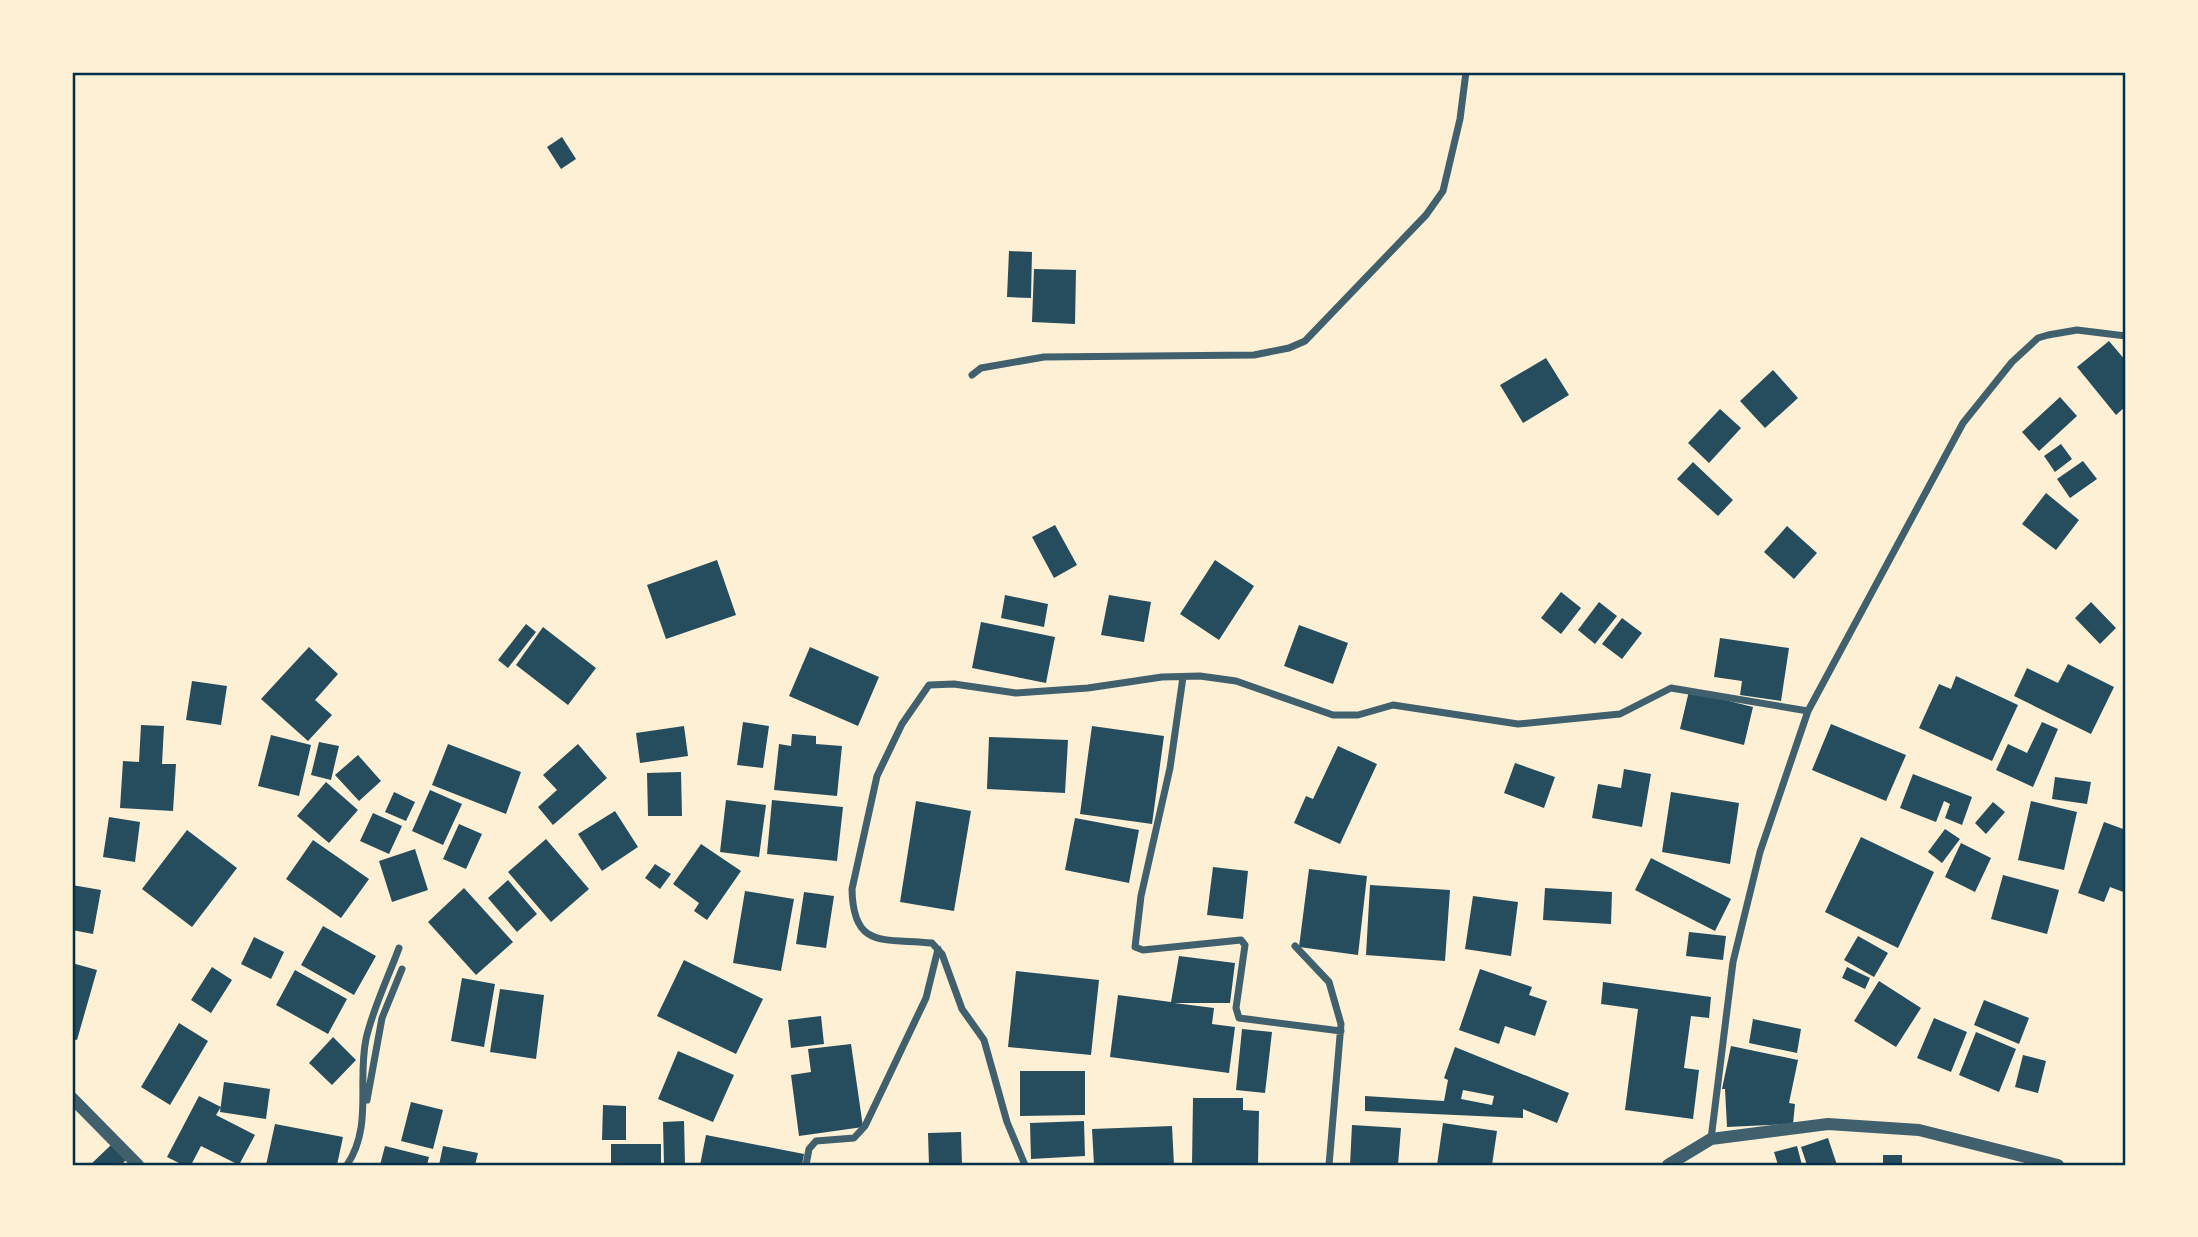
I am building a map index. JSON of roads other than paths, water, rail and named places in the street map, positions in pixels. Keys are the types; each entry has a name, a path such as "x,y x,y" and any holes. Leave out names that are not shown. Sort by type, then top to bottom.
{"street":[{"path":"972,375 981,369 1044,357 1254,355 1289,348 1305,341 1426,215 1443,191 1460,119 1465,72"},
{"path":"1711,1139 1732,962 1763,841 1808,710 1963,423 2012,362 2038,338 2048,335 2077,330 2126,336"},
{"path":"1025,1165 1004,1112 984,1040 962,1009 938,948 932,943 870,937 861,930 852,899 877,776 902,724 929,685 954,684 1016,693 1183,677 1236,681 1317,710 1346,716 1393,705 1505,723 1579,720 1620,714 1671,688 1808,710"},
{"path":"1183,677 1170,768 1139,906 1135,947 1143,950 1241,940 1245,945 1236,1008 1239,1018 1341,1031"},
{"path":"1295,946 1329,982 1341,1031 1329,1165"},
{"path":"347,1165 363,1123 363,1057 366,1037 399,948"},
{"path":"806,1165 809,1149 816,1141 854,1138 865,1126 926,998 938,948"},
{"path":"352,1165 382,1018 402,969"},
{"path":"72,1098 138,1165"},
{"path":"1668,1165 1711,1139 1828,1124 1878,1125 1919,1130 2057,1165"}]}
